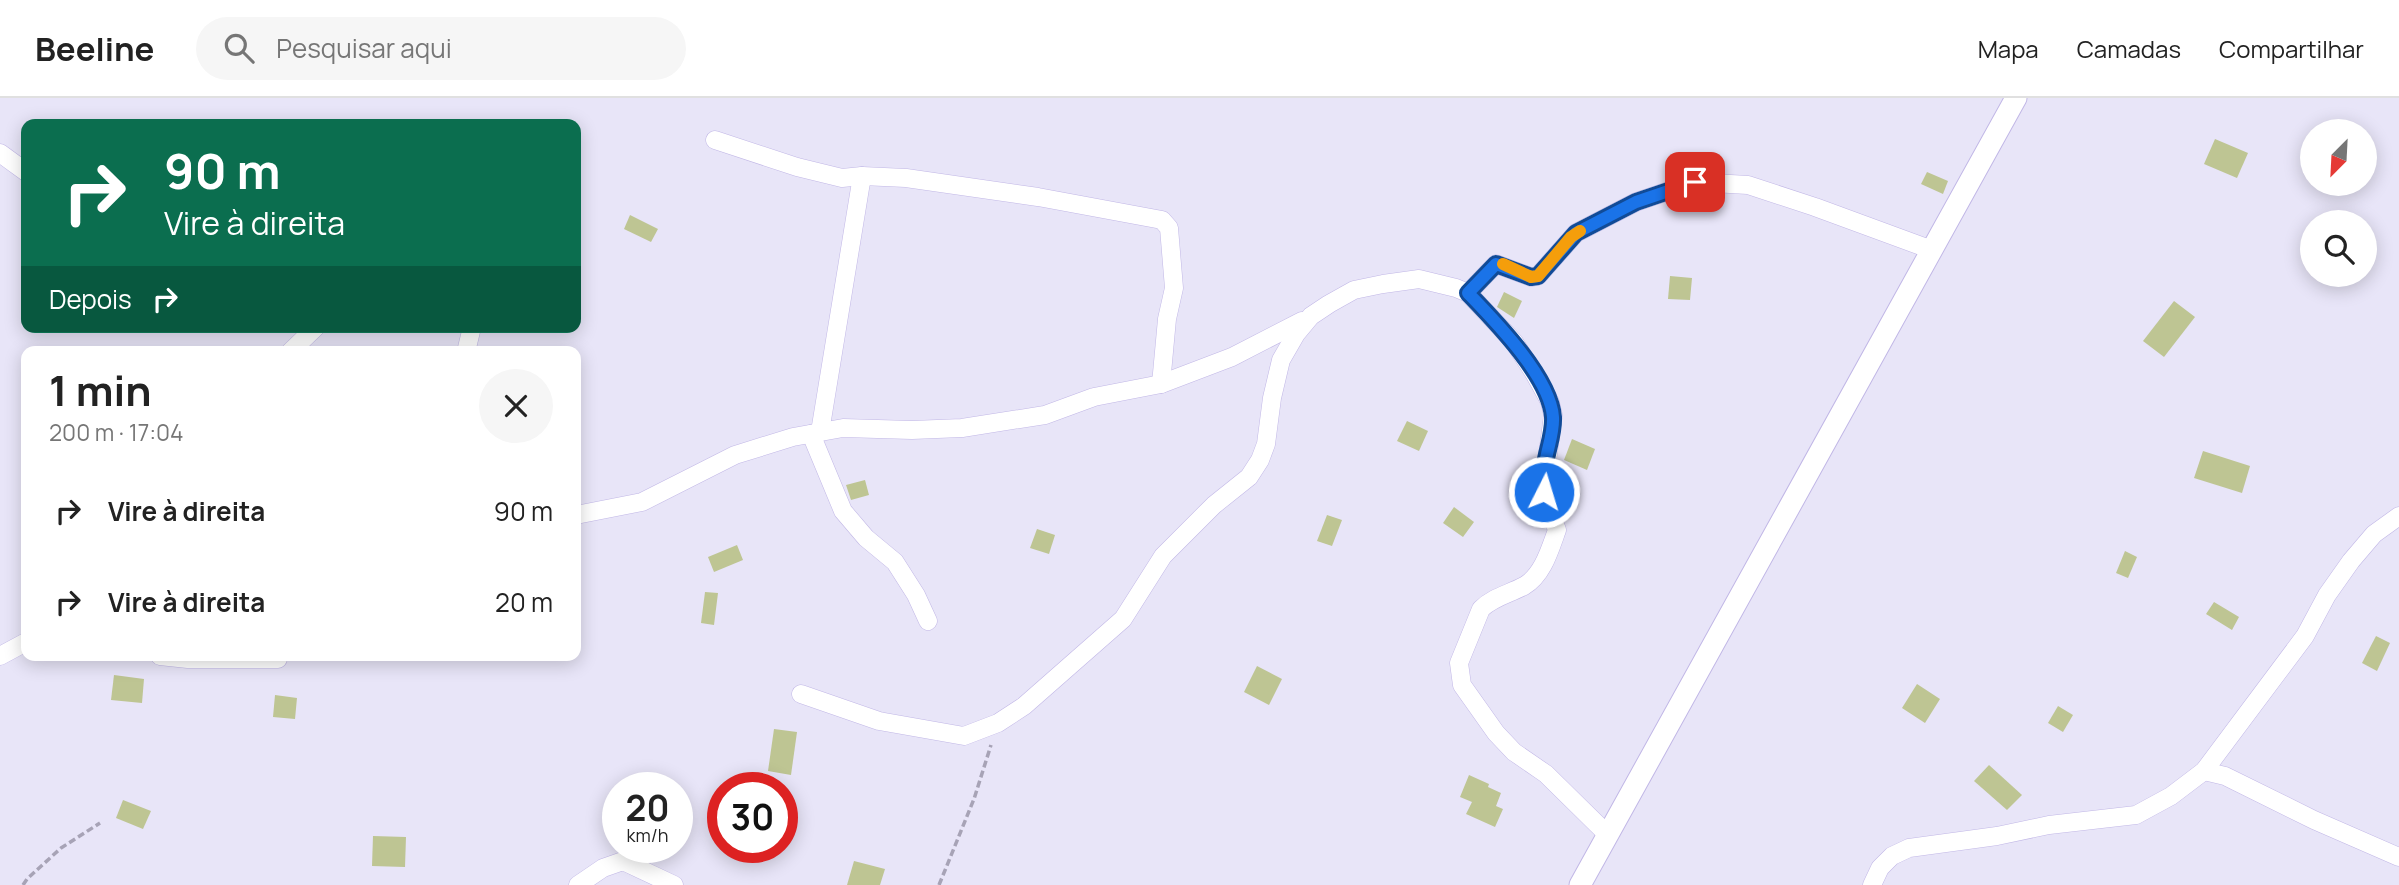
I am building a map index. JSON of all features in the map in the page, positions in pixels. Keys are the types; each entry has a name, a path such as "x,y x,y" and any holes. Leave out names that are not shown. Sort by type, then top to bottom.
{"street":[{"path":"1580,885 2016,98"},
{"path":"715,140 797,167 842,178 906,178 1038,197 1162,220 1169,228 1174,288 1167,318 1161,384"},
{"path":"0,153 21,168"},
{"path":"862,176 816,433 844,511 866,538 895,562 916,595 928,621"},
{"path":"1468,293 1496,264 1531,277 1538,276 1576,233 1636,202 1695,182 1748,185 1932,250"},
{"path":"581,513 642,502 735,455 816,433 843,428 912,430 1009,422 1045,415 1094,397 1161,384 1249,349 1354,290 1419,279 1456,288 1468,293 1514,342 1549,402 1553,415 1545,464 1544,492 1557,530 1534,579 1487,603 1481,610 1463,651 1459,675 1469,695 1496,733 1526,762 1546,774 1608,835"},
{"path":"802,694 879,721 964,736 998,723 1024,706 1123,619 1163,556 1214,505 1249,477 1261,460 1266,444 1281,360 1296,334 1311,316"},
{"path":"296,346 310,333"},
{"path":"1249,349 1260,351 1269,357 1278,374"},
{"path":"1872,885 1880,868 1892,856 1909,848 1997,836 2049,825 2136,815 2171,796 2204,772 2305,636 2327,595 2351,561 2374,534 2399,516"},
{"path":"0,656 21,645"},
{"path":"2204,772 2225,776 2314,820 2399,857"},
{"path":"578,885 603,868 623,861 674,885"}],"path":[{"path":"939,885 974,799 998,723"},
{"path":"23,885 27,878 61,848 100,823"}],"building":[{"path":"2215,139 2248,153 2237,178 2204,164"},
{"path":"1927,172 1948,181 1943,194 1921,184"},
{"path":"630,215 658,229 651,242 624,229"},
{"path":"1670,276 1692,278 1690,300 1668,299"},
{"path":"1504,292 1522,301 1514,318 1497,307"},
{"path":"2174,301 2195,317 2164,357 2143,341"},
{"path":"1407,421 1428,431 1419,451 1397,441"},
{"path":"1572,439 1595,449 1587,470 1564,460"},
{"path":"2203,451 2250,466 2242,493 2194,478"},
{"path":"865,480 869,495 851,500 846,485"},
{"path":"1454,507 1474,522 1463,537 1443,523"},
{"path":"1327,515 1342,520 1332,546 1317,541"},
{"path":"1037,529 1055,535 1049,554 1030,548"},
{"path":"737,545 743,560 714,572 708,557"},
{"path":"2125,551 2137,557 2128,578 2116,573"},
{"path":"705,592 718,593 714,625 701,623"},
{"path":"2214,602 2239,617 2232,630 2206,614"},
{"path":"2376,636 2390,643 2377,671 2362,663"},
{"path":"1257,666 1282,679 1269,705 1244,692"},
{"path":"114,675 144,679 142,703 111,700"},
{"path":"1917,684 1940,699 1925,723 1902,708"},
{"path":"275,695 297,698 295,719 273,717"},
{"path":"2058,706 2073,715 2063,732 2048,723"},
{"path":"774,729 797,732 791,772 768,771"},
{"path":"1989,765 2022,795 2007,810 1974,781"},
{"path":"1469,775 1501,793 1496,806 1503,809 1495,827 1466,814 1472,802 1460,797"},
{"path":"123,800 151,811 143,829 116,818"},
{"path":"373,836 406,837 405,867 372,866"},
{"path":"854,861 885,869 880,885 847,885"}],"slow traffic":[{"path":"1503,264 1531,277 1538,276 1571,237 1580,231"}],"route":[{"path":"1544,492 1545,464 1553,415 1549,402 1514,342 1468,293 1496,264 1531,277 1538,276 1576,233 1636,202 1695,182"}]}
